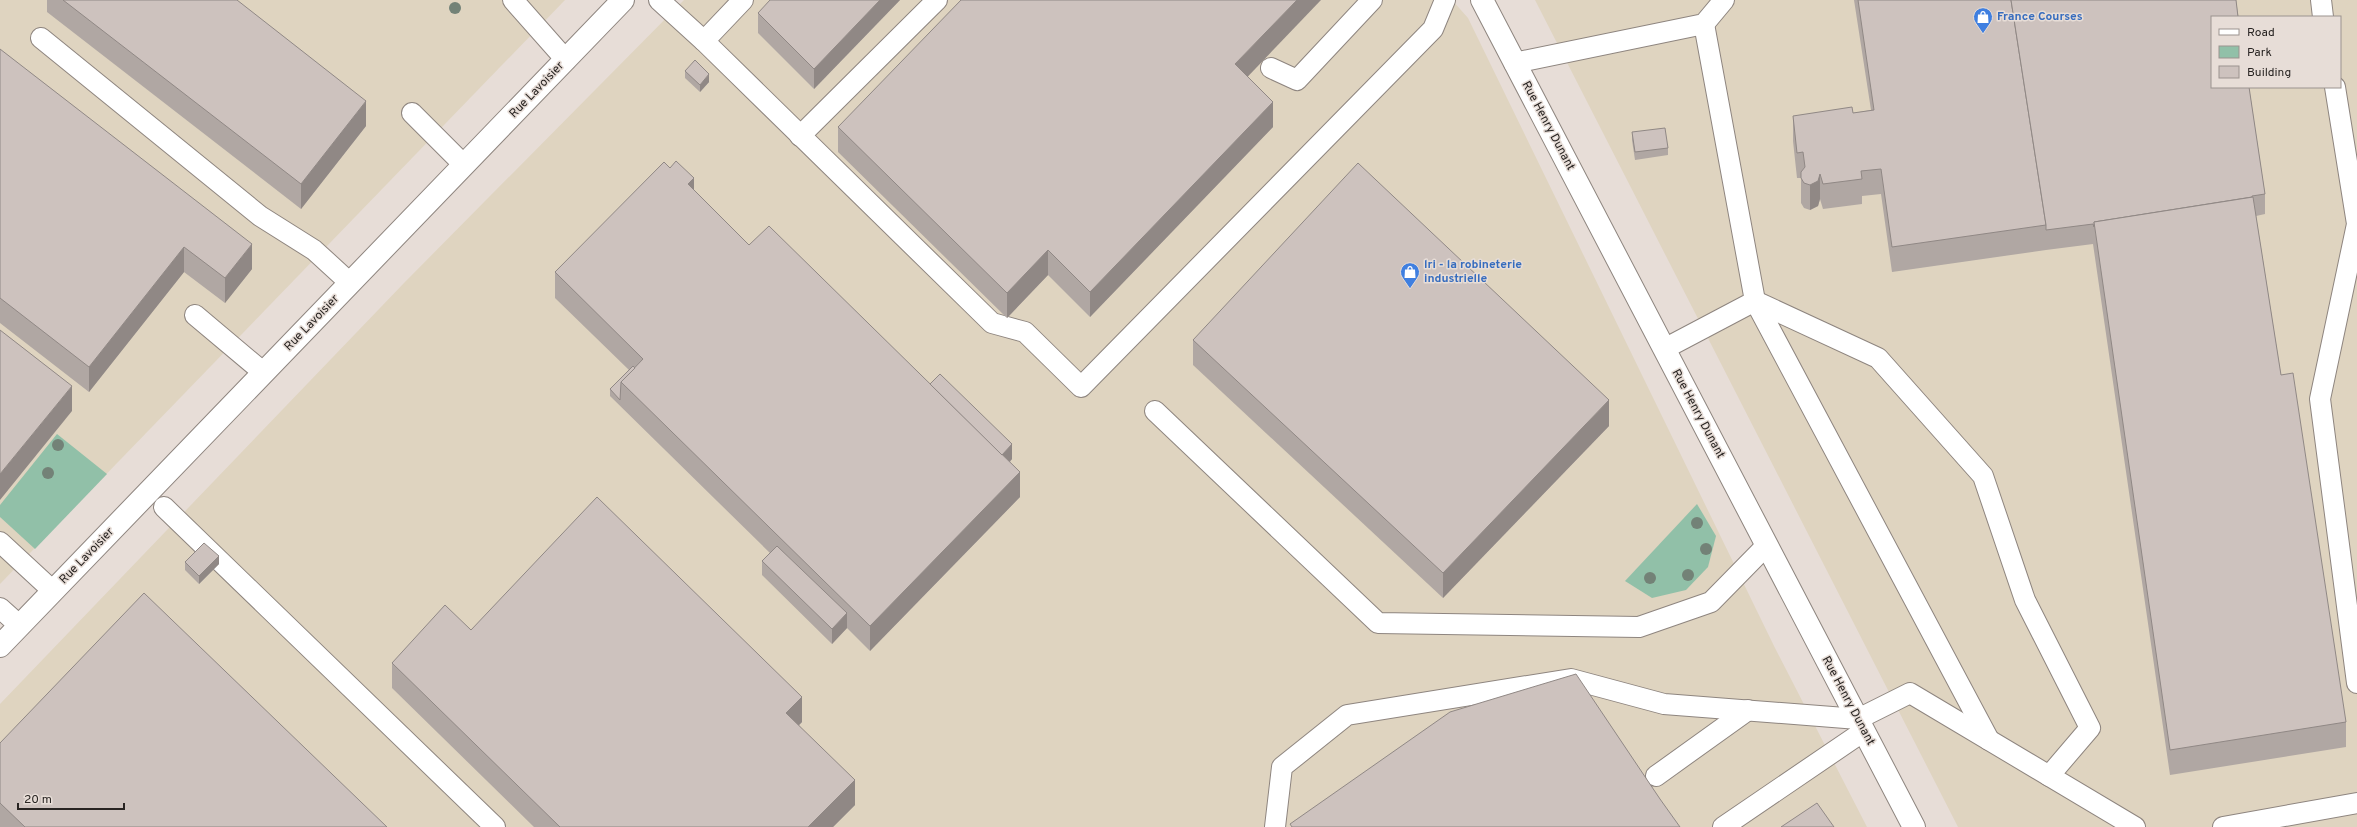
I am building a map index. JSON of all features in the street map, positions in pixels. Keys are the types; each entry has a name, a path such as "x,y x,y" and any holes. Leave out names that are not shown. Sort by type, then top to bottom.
{"street":[{"name":"Rue Lavoisier","path":"0,646 623,0"},
{"name":"Rue Henry Dunant","path":"1482,0 1914,827"}],"lane":[{"path":"513,0 566,60"},
{"path":"659,0 704,41 992,323 1025,332 1081,387 1433,29 1445,0"},
{"path":"704,41 743,0"},
{"path":"800,136 937,0"},
{"path":"1271,68 1297,80 1372,0"},
{"path":"1514,62 1704,24 1724,0"},
{"path":"2321,0 2323,16"},
{"path":"1704,24 1755,301 1989,740"},
{"path":"41,38 260,216 314,250 350,283"},
{"path":"2335,88 2356,224 2320,399 2357,683"},
{"path":"412,113 464,165"},
{"path":"1664,348 1755,301"},
{"path":"1755,301 1878,358 1983,476 2025,600 2090,728 2049,776"},
{"path":"195,315 264,373"},
{"path":"1155,411 1378,623 1639,628 1711,602 1767,545"},
{"path":"164,507 495,827"},
{"path":"0,542 53,591"},
{"path":"0,608 20,626"},
{"path":"1275,827 1282,767 1347,715 1571,679 1664,704 1748,710 1861,725"},
{"path":"1722,827 1861,725 1910,693 2135,827"},
{"path":"1656,776 1748,710"},
{"path":"2223,827 2357,803"}],"shaded area":[{"path":"0,0 565,0 0,584"},
{"path":"684,0 1452,0 1468,18 1775,648 1867,827 0,827 0,704 404,283"},
{"path":"1535,0 2357,0 2357,827 1958,827"}],"green space":[{"path":"57,434 107,474 35,549 0,517 0,505"},
{"path":"1697,504 1716,536 1708,567 1686,590 1652,598 1625,581"}],"building":[{"path":"63,0 237,0 366,101 301,184"},
{"path":"770,0 880,0 814,69 758,13"},
{"path":"961,0 1297,0 1235,64 1273,102 1090,292 1048,250 1007,293 838,127"},
{"path":"1858,0 2011,0 2046,225 1892,247 1881,169 1861,171 1862,179 1823,184 1820,174 1818,181 1810,185 1804,183 1801,178 1801,172 1805,167 1803,152 1797,153 1793,116 1852,107 1853,113 1874,110"},
{"path":"2011,0 2236,0 2238,16 2211,16 2211,88 2249,88 2265,194 2094,222 2094,227 2093,224 2046,230"},
{"path":"0,49 252,244 225,278 184,247 89,367 0,298"},
{"path":"695,60 709,74 700,85 685,71"},
{"path":"1665,128 1668,148 1635,152 1632,132"},
{"path":"676,161 694,178 688,184 749,245 769,226 1020,472 870,626 621,382 643,359 555,272 664,162 670,168"},
{"path":"1358,163 1609,400 1443,573 1193,340"},
{"path":"2253,197 2281,375 2293,373 2346,722 2170,750 2094,222"},
{"path":"0,330 72,386 0,474"},
{"path":"633,366 635,368 621,382 620,400 610,389"},
{"path":"940,374 1012,444 1002,455 930,384"},
{"path":"597,497 802,697 786,713 855,780 808,827 560,827 392,663 445,605 471,630"},
{"path":"204,543 219,556 199,576 185,562"},
{"path":"777,546 847,613 832,629 762,561"},
{"path":"144,593 387,827 25,827 0,803 0,743"},
{"path":"1576,674 1680,827 1292,827 1290,824 1450,712"},
{"path":"1817,803 1834,827 1781,827"}],"place":[{"name":"France Courses","path":"1983,34"},
{"name":"lri - la robineterie industrielle","path":"1410,289"}]}
